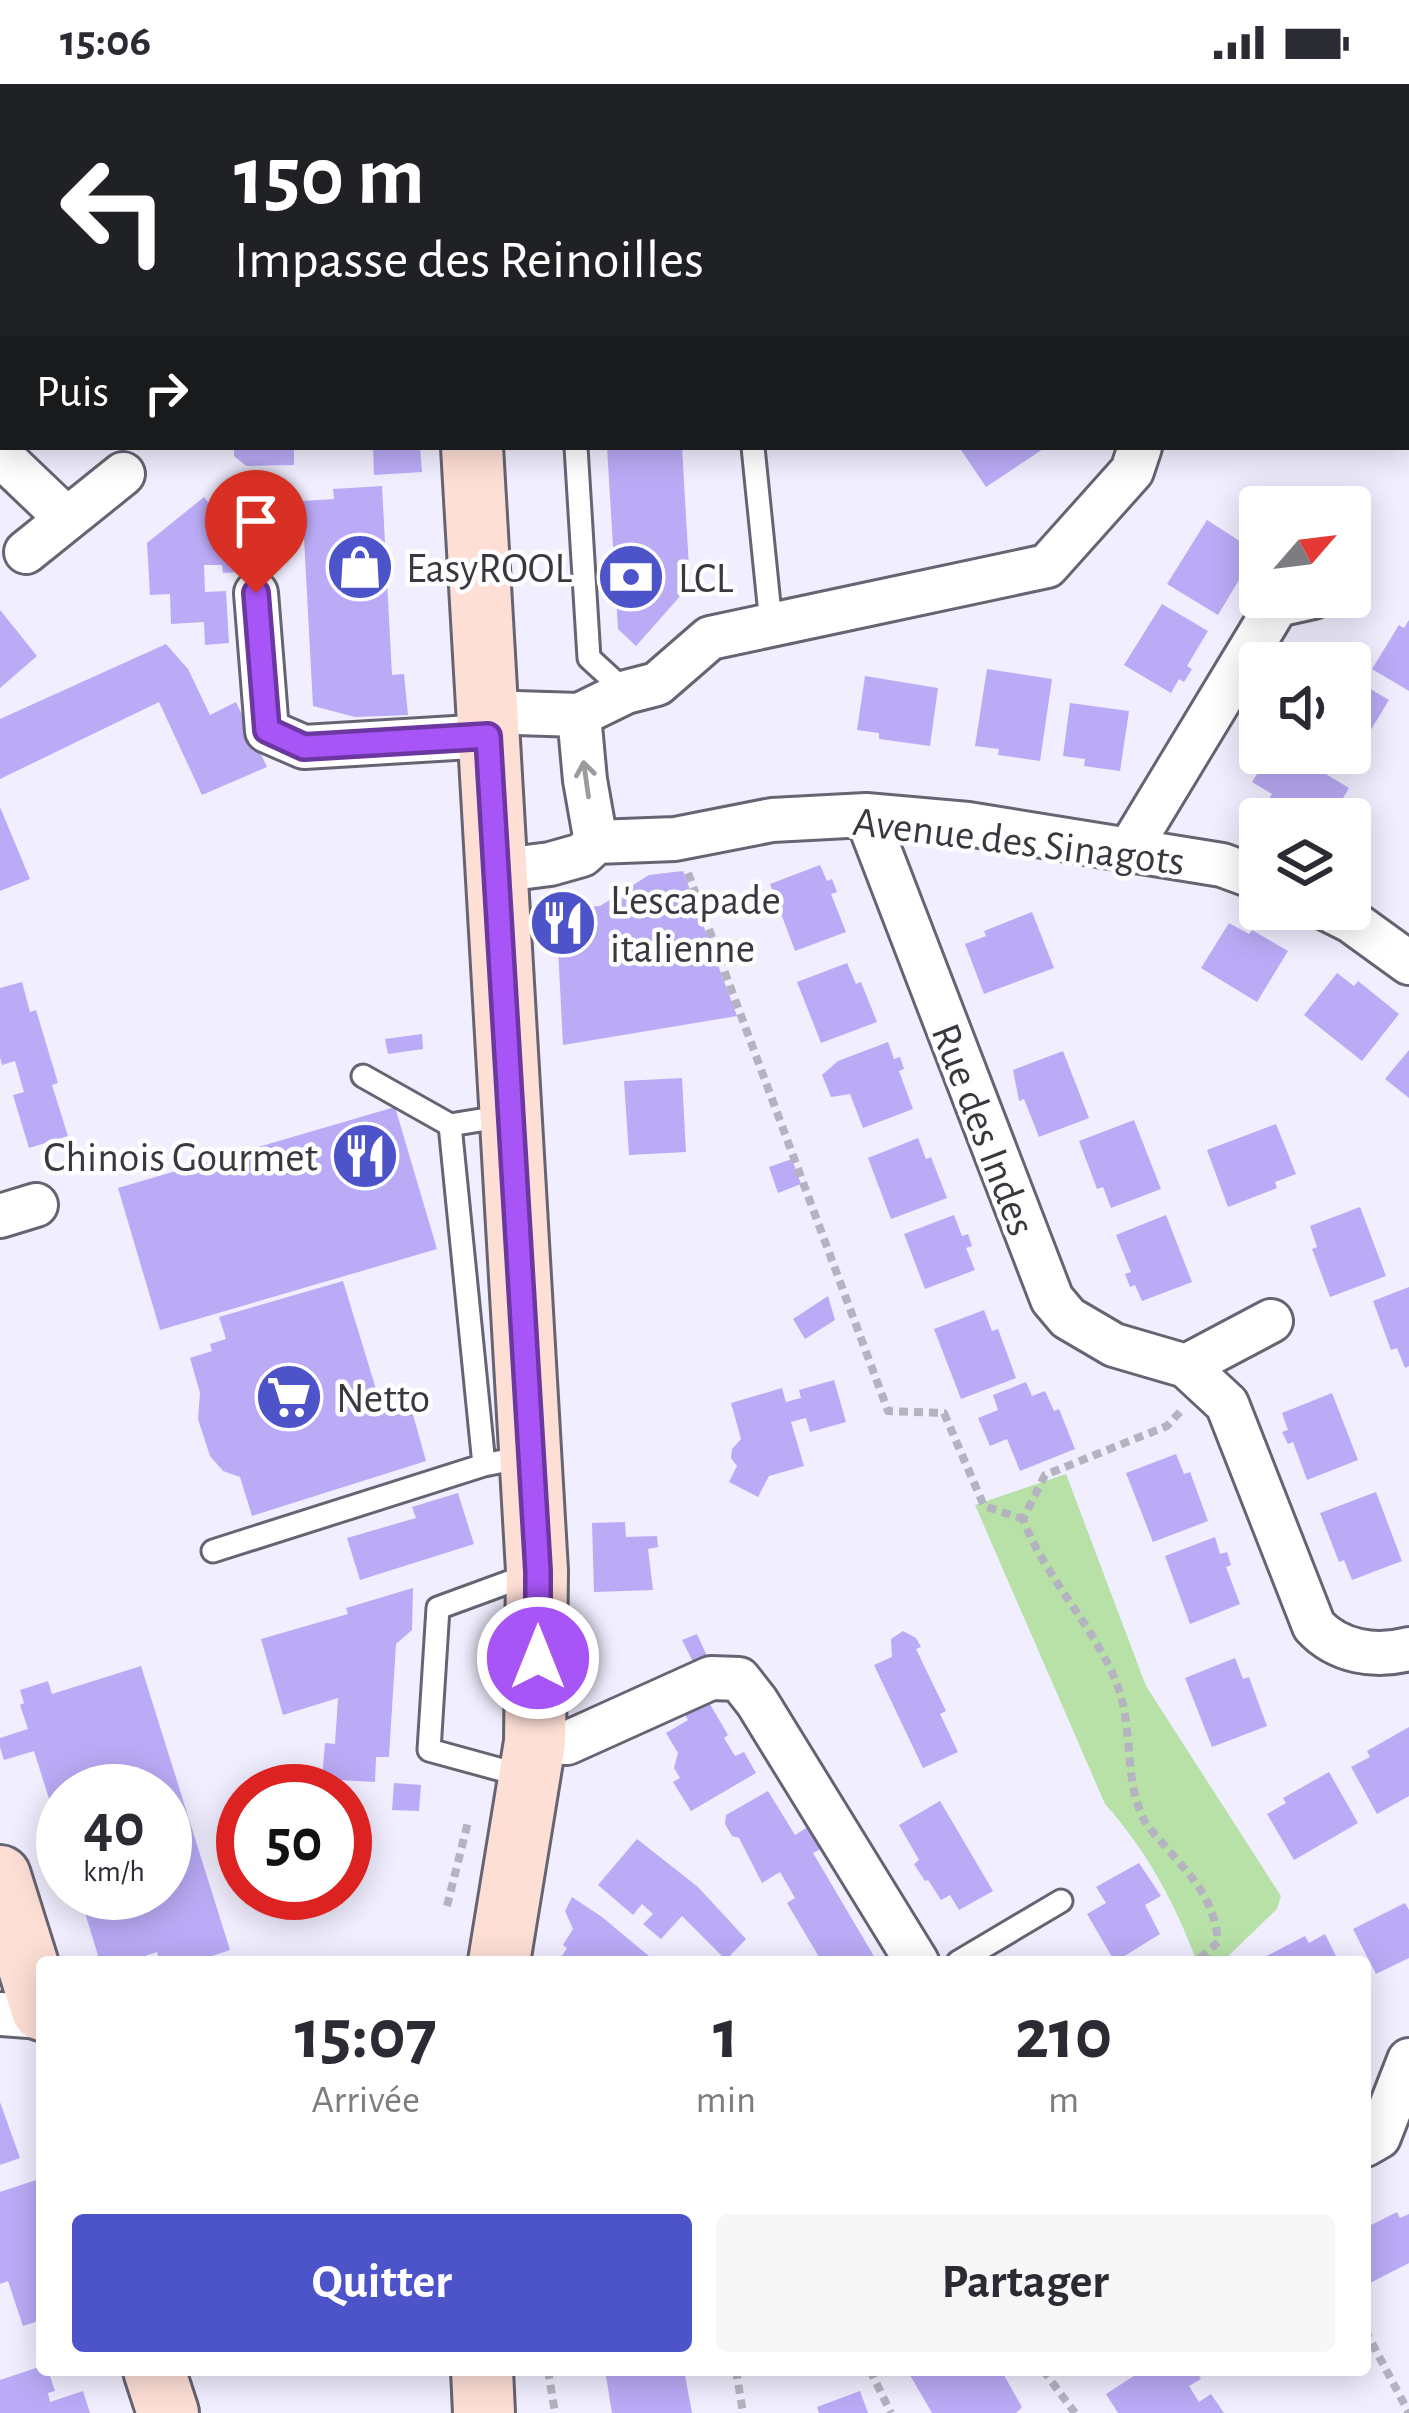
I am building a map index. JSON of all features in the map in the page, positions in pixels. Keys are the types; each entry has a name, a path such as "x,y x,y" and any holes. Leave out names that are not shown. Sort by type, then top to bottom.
{"main road":[{"path":"472,450 512,1115 507,1461 538,1571 533,1760 500,1956"},
{"path":"0,1876 36,1994"},
{"path":"156,2376 168,2413"},
{"path":"482,2376 484,2413"}],"street":[{"path":"256,593 267,730 304,747 579,715 626,692 657,684 710,638 1047,566 1132,471 1139,450"},
{"path":"0,454 67,519"},
{"path":"26,552 123,474"},
{"path":"1129,850 1269,618"},
{"path":"579,715 596,842"},
{"name":"Avenue des Sinagots","path":"496,871 582,855 596,842 675,839 772,820 866,814 968,824 1239,872"},
{"name":"Rue des Indes","path":"866,814 1052,1299 1068,1318 1114,1345 1196,1376"},
{"path":"1363,930 1409,963"},
{"path":"1271,1322 1196,1376 1227,1404 1314,1626 1327,1640 1372,1654 1409,1649"},
{"path":"533,1760 711,1678 739,1679 913,1956"},
{"path":"0,2014 36,2014"},
{"path":"1371,2142 1379,2137 1409,2060"}],"lane":[{"path":"576,450 589,658 626,692"},
{"path":"753,450 771,624"},
{"path":"363,1076 450,1125 512,1115"},
{"path":"213,1551 507,1461 450,1125"},
{"path":"533,1760 428,1750 438,1608 538,1571"},
{"path":"968,1956 1061,1901"}],"path":[{"path":"675,839 888,1412 944,1413 984,1506 1023,1519"},
{"path":"1196,1376 1167,1426 1045,1475 1023,1519 1031,1541 1118,1688 1127,1764 1144,1820 1202,1889 1216,1915 1218,1942 1203,1956"},
{"path":"1371,2341 1409,2413"},
{"path":"549,2376 555,2413"},
{"path":"737,2376 743,2413"},
{"path":"873,2376 891,2413"},
{"path":"1047,2376 1075,2413"}],"green space":[{"path":"1066,1474 1146,1686 1281,1896 1277,1909 1228,1956 1194,1956 1158,1878 1105,1804 975,1505"}],"building":[{"path":"234,450 294,450 294,465 246,466"},
{"path":"373,450 420,450 422,472 374,475"},
{"path":"607,450 682,450 690,585 636,646 618,629"},
{"path":"961,450 1042,450 986,487"},
{"path":"382,486 392,675 404,674 408,715 355,717 313,706 302,501 334,499 333,489"},
{"path":"204,497 219,516 249,514 249,501 284,500 287,563 274,564 274,570 223,573 222,565 204,565 205,592 226,591 229,643 205,645 204,622 171,624 170,594 150,595 147,543"},
{"path":"1207,520 1239,541 1239,580 1218,615 1167,584"},
{"path":"1162,604 1208,631 1187,666 1192,669 1171,693 1124,665"},
{"path":"0,610 37,656 0,688"},
{"path":"1409,620 1409,691 1372,669 1399,625 1404,628"},
{"path":"166,644 188,669 210,715 236,702 267,767 202,795 159,702 0,779 0,719"},
{"path":"987,669 1052,679 1040,761 975,746"},
{"path":"865,676 938,688 930,746 879,739 879,733 857,730"},
{"path":"1371,689 1389,700 1371,730"},
{"path":"1070,703 1129,711 1120,771 1084,766 1085,759 1063,756"},
{"path":"1257,774 1326,774 1349,788 1343,798 1270,798 1272,794 1252,782"},
{"path":"0,807 30,879 0,891"},
{"path":"820,865 827,881 832,879 837,892 831,894 846,932 795,951 770,884"},
{"path":"683,871 737,1016 563,1045 556,909 600,906 649,875"},
{"path":"1032,912 1054,968 984,994 965,944"},
{"path":"1229,923 1288,951 1257,1002 1201,968"},
{"path":"847,963 856,984 861,982 877,1022 821,1043 797,982"},
{"path":"1337,973 1354,986 1358,981 1399,1014 1362,1061 1304,1015"},
{"path":"22,982 30,1012 36,1010 58,1083 52,1085 68,1136 29,1148 13,1095 24,1092 15,1061 2,1065 0,1057 0,988"},
{"path":"422,1034 423,1049 388,1054 385,1039"},
{"path":"888,1042 894,1059 900,1057 904,1069 899,1071 913,1109 863,1128 850,1094 831,1097 822,1075 838,1061"},
{"path":"1409,1050 1409,1098 1385,1079"},
{"path":"1063,1051 1089,1118 1039,1137 1024,1099 1019,1101 1013,1070"},
{"path":"682,1078 686,1152 629,1155 624,1081"},
{"path":"395,1107 437,1249 160,1330 118,1188"},
{"path":"1134,1120 1161,1189 1111,1208 1103,1187 1097,1189 1079,1141"},
{"path":"1276,1124 1296,1174 1275,1182 1277,1188 1228,1207 1207,1150"},
{"path":"918,1138 947,1198 891,1219 868,1158"},
{"path":"792,1159 801,1184 778,1193 769,1167"},
{"path":"1360,1207 1386,1276 1330,1297 1312,1249 1317,1247 1310,1226"},
{"path":"954,1215 962,1236 968,1234 972,1246 966,1248 975,1270 925,1289 904,1234"},
{"path":"1166,1215 1192,1282 1142,1301 1135,1285 1130,1287 1125,1274 1131,1272 1116,1235"},
{"name":"Netto","path":"343,1281 383,1412 410,1404 426,1461 252,1516 240,1477 223,1471 210,1456 198,1419 200,1393 190,1358 212,1351 210,1344 226,1339 219,1317"},
{"path":"1409,1287 1409,1366 1405,1368 1397,1348 1391,1350 1373,1301"},
{"path":"828,1296 835,1320 805,1339 793,1319"},
{"path":"984,1310 992,1331 998,1329 1016,1378 961,1399 934,1329"},
{"path":"834,1380 846,1422 810,1432 806,1418 791,1422 804,1466 769,1476 758,1497 729,1482 737,1466 732,1449 741,1439 731,1403 782,1388 786,1402 801,1398 799,1390"},
{"path":"1026,1382 1032,1396 1045,1391 1054,1411 1059,1409 1075,1449 1020,1471 1007,1439 990,1446 978,1418 998,1410 993,1395"},
{"path":"1332,1393 1358,1460 1307,1480 1293,1442 1288,1444 1282,1432 1288,1430 1282,1413"},
{"path":"1176,1454 1184,1474 1190,1472 1208,1521 1153,1542 1126,1473"},
{"path":"1376,1492 1402,1561 1352,1580 1344,1560 1339,1562 1320,1513"},
{"path":"458,1493 474,1544 360,1580 347,1538 416,1518 412,1507"},
{"path":"625,1522 626,1537 657,1536 658,1547 648,1549 653,1590 594,1592 592,1523"},
{"path":"1215,1537 1220,1554 1227,1552 1231,1565 1226,1567 1240,1604 1190,1624 1165,1556"},
{"path":"413,1588 412,1630 396,1644 389,1757 376,1757 375,1782 372,1764 323,1764 325,1743 335,1744 338,1698 283,1715 261,1639 348,1614 346,1608"},
{"path":"903,1631 921,1647 916,1649 946,1711 940,1714 958,1752 923,1768 874,1665 892,1657 891,1639"},
{"path":"697,1634 707,1656 693,1662 682,1640"},
{"path":"1235,1658 1243,1679 1249,1677 1267,1726 1212,1747 1185,1678"},
{"path":"141,1666 172,1764 38,1764 34,1751 4,1760 0,1738 28,1729 20,1690 48,1681 52,1694"},
{"path":"704,1694 735,1756 744,1752 756,1773 691,1811 673,1782 680,1778 674,1768 678,1753 666,1733 688,1720 680,1706"},
{"path":"1409,1727 1409,1796 1377,1814 1351,1767 1370,1757 1367,1751"},
{"path":"1329,1772 1358,1823 1294,1860 1267,1814 1286,1803 1283,1798"},
{"path":"394,1783 421,1785 419,1811 392,1810"},
{"path":"768,1791 795,1835 811,1825 824,1847 813,1853 874,1956 818,1956 787,1903 795,1898 780,1872 762,1883 739,1838 725,1824 726,1815"},
{"path":"940,1801 993,1891 959,1910 950,1895 941,1900 925,1881 899,1825"},
{"path":"192,1829 216,1905 216,1920 221,1920 230,1950 212,1956 158,1956 157,1952 98,1956 87,1920 192,1920"},
{"path":"637,1839 698,1887 746,1939 730,1956 722,1956 682,1916 661,1939 643,1924 653,1914 642,1904 633,1915 598,1885"},
{"path":"1139,1863 1161,1896 1145,1905 1160,1934 1125,1956 1112,1956 1087,1914 1106,1903 1096,1887"},
{"path":"572,1897 649,1956 562,1956 573,1929 565,1911"},
{"path":"1405,1903 1409,1958 1376,1974 1371,1956 1353,1929"},
{"path":"1325,1934 1336,1956 1267,1956 1305,1936 1309,1943"},
{"path":"0,2102 20,2158 0,2165"},
{"path":"36,2180 36,2322 23,2326 8,2281 0,2284 0,2192"},
{"path":"1397,2212 1400,2218 1409,2214 1409,2263 1371,2282 1371,2225"},
{"path":"36,2368 36,2376 50,2376 55,2391 48,2393 50,2402 83,2391 90,2413 0,2413 0,2380"},
{"path":"606,2376 685,2376 692,2413 612,2413"},
{"path":"910,2376 1004,2376 1022,2407 1016,2413 932,2413"},
{"path":"1134,2376 1199,2376 1189,2386 1199,2402 1211,2394 1224,2413 1118,2413 1106,2394"},
{"path":"860,2391 868,2413 819,2413 817,2407"}],"place":[{"name":"EasyROOL","path":"360,567"},
{"name":"LCL","path":"631,577"},
{"name":"L'escapade italienne","path":"563,923"},
{"name":"Chinois Gourmet","path":"365,1156"},
{"name":"Netto","path":"289,1397"}],"route":[{"path":"256,593 267,730 304,747 488,736 538,1571 538,1658"}]}
